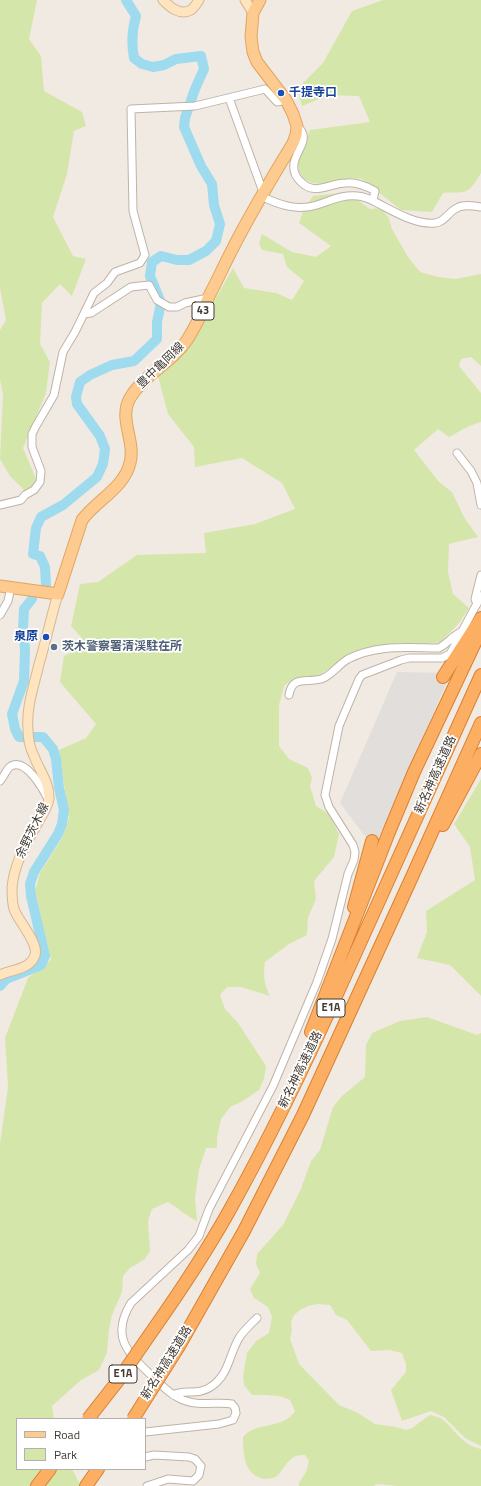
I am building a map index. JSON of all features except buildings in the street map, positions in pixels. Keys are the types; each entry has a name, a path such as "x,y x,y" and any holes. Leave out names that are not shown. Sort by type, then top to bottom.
{"highway":[{"path":"443,677 481,618"},
{"path":"228,1213 300,1060 414,772 481,630"},
{"name":"新名神高速道路","path":"89,1418 117,1382 183,1288 228,1213 269,1136 313,1046 481,675"},
{"name":"新名神高速道路","path":"134,1418 179,1346 233,1251 300,1122 412,879 481,723"},
{"path":"412,879 427,860 439,833 481,754"},
{"path":"339,962 372,841"},
{"path":"37,1486 49,1470"},
{"path":"86,1486 97,1470"}],"main road":[{"path":"163,0 170,8 182,12 191,10 199,0"},
{"path":"245,0 252,13"},
{"path":"260,0 252,13 251,37 253,52 257,62 286,100 297,126"},
{"name":"豊中亀岡線","path":"58,594 82,520 90,510 120,483 127,473 132,450 125,418 126,408 130,399 143,382 177,352 186,341 202,315 208,298 247,220 293,144 297,126"},
{"path":"5,586 58,594"},
{"name":"余野茨木線","path":"0,975 29,965 36,953 34,942 14,909 12,888 14,872 20,856 44,812 48,800 49,791 46,782 33,756 28,730 28,713 32,692 58,594"}],"street":[{"path":"0,505 22,500 25,495 34,490 40,482 41,471 32,447 32,434 54,395 63,352 94,293 107,283 115,272 140,263 145,255 133,211 131,109 195,106 265,89 277,102 286,100"},
{"path":"229,98 262,194 273,202 289,207 299,208 315,206 339,198 357,196 373,200 382,206 411,219 435,223 443,220 457,208 462,206 481,206"},
{"path":"297,126 303,131 304,136 295,158 294,165 294,173 298,180 310,189 318,189 346,183 363,186 375,191 373,200"},
{"path":"84,314 91,313 131,287 149,285 157,300 169,307 177,307 208,298"},
{"path":"457,453 471,471 477,483 481,505"},
{"path":"477,604 474,599 481,575"},
{"path":"0,615 8,601 5,586"},
{"path":"146,1432 224,1423 233,1420 235,1417 236,1408 232,1404 197,1404 183,1400 166,1390 130,1355 122,1339 121,1329 126,1311 136,1296 164,1274 188,1250 199,1236 211,1205 272,1086 317,982 332,939 355,852 353,845 329,807 325,796 338,726 362,675 409,658 442,658 450,654 481,596"},
{"path":"289,695 290,688 293,684 322,679 346,660 356,655 385,648 439,648 452,636 461,632"},
{"path":"0,781 9,767 15,765 23,766 31,773 42,788 48,800"},
{"path":"173,1395 181,1392 199,1392 211,1387 220,1379 226,1370 238,1340 257,1318"},
{"path":"146,1457 154,1455 189,1457 195,1459 201,1466 199,1475 193,1481 168,1479 147,1486"}],"green space":[{"path":"0,0 37,0 29,39 41,56 44,91 82,112 86,126 74,131 67,174 53,217 73,256 86,259 72,296 60,284 42,303 40,344 50,362 46,393 23,448 39,486 26,492 10,476 0,459 3,395 0,379 0,330 6,320 0,288"},
{"path":"383,0 481,0 481,173 474,184 466,191 443,193 432,212 401,210 362,179 351,178 321,184 312,183 304,179 299,171 298,162 310,130 370,122 359,96 329,95 302,106 297,89 323,63 352,11"},
{"path":"346,192 370,209 381,208 389,218 392,229 408,257 420,272 438,277 455,279 481,274 481,366 471,357 461,359 459,366 481,393 481,422 469,426 449,437 438,429 414,450 439,482 452,492 464,517 478,537 449,544 448,572 453,594 469,608 459,623 441,642 428,644 396,643 359,650 316,677 294,678 284,686 279,705 279,746 289,759 308,768 312,778 310,786 316,806 329,814 339,834 334,857 314,881 316,899 308,918 307,935 289,944 265,962 264,979 270,996 241,987 227,987 220,995 225,1009 238,1023 266,1066 264,1079 259,1090 243,1101 230,1107 221,1119 217,1138 217,1148 206,1148 199,1170 195,1198 197,1221 168,1202 152,1209 148,1221 150,1251 145,1259 130,1268 123,1276 122,1292 112,1315 109,1329 107,1353 99,1370 81,1380 52,1406 54,1418 16,1418 16,1470 73,1470 81,1486 0,1486 0,1144 8,1087 5,1038 28,978 51,960 35,892 40,873 62,838 69,818 59,750 86,738 96,724 60,682 64,656 88,645 71,626 80,584 98,582 137,555 206,553 204,533 255,524 295,509 282,483 242,458 195,467 194,447 168,414 158,376 190,343 233,268 244,288 276,293 292,300 304,281 287,267 283,254 262,250 259,243 262,234 292,252 316,257 331,246 299,223 304,209 313,196"},
{"path":"481,779 481,996 450,965 417,958 427,932 426,911 475,880 470,847 454,824"},
{"path":"427,1017 477,1035 481,1033 481,1446 465,1438 444,1417 431,1411 402,1421 391,1390 406,1372 406,1364 402,1353 389,1350 371,1351 347,1320 336,1315 330,1305 318,1304 308,1306 294,1315 291,1322 292,1331 290,1339 299,1364 339,1405 358,1413 375,1424 406,1430 412,1428 430,1415 442,1419 468,1444 481,1449 481,1486 398,1486 378,1484 373,1486 299,1486 299,1483 306,1472 309,1461 305,1455 295,1456 288,1461 276,1477 265,1479 258,1477 253,1474 246,1463 243,1450 243,1437 248,1432 255,1429 284,1421 295,1411 290,1400 276,1396 252,1395 244,1385 243,1376 247,1353 256,1341 269,1333 272,1317 268,1307 254,1298 250,1289 260,1273 256,1264 257,1254 283,1225 300,1191 311,1161 320,1150 333,1107 342,1096 365,1077 366,1045 372,1033 400,1021"}],"shaded area":[{"path":"397,672 451,673 374,848 340,803"}],"waterway":[{"path":"46,585 45,567 40,556 33,554 36,528 41,517 63,505 97,477 103,464 105,449 100,436 77,404 76,397 80,382 90,375 112,365 134,361 157,339 157,322 161,303 150,276 152,262 161,256 177,260 189,260 206,251 216,241 220,224 214,205 212,184 201,166 184,127 185,118 204,69 201,56 176,59 164,65 153,67 142,64 134,58 132,37 136,16 126,0"},
{"path":"0,986 6,979 41,965 45,956 31,896 30,884 34,872 58,834 62,824 64,810 53,749 43,737 19,737 15,729 12,714 24,681 24,609 32,599"}],"place":[{"name":"千提寺口","path":"281,93"},
{"name":"泉原","path":"46,637"},
{"name":"茨木警察署清渓駐在所","path":"54,647"}]}
